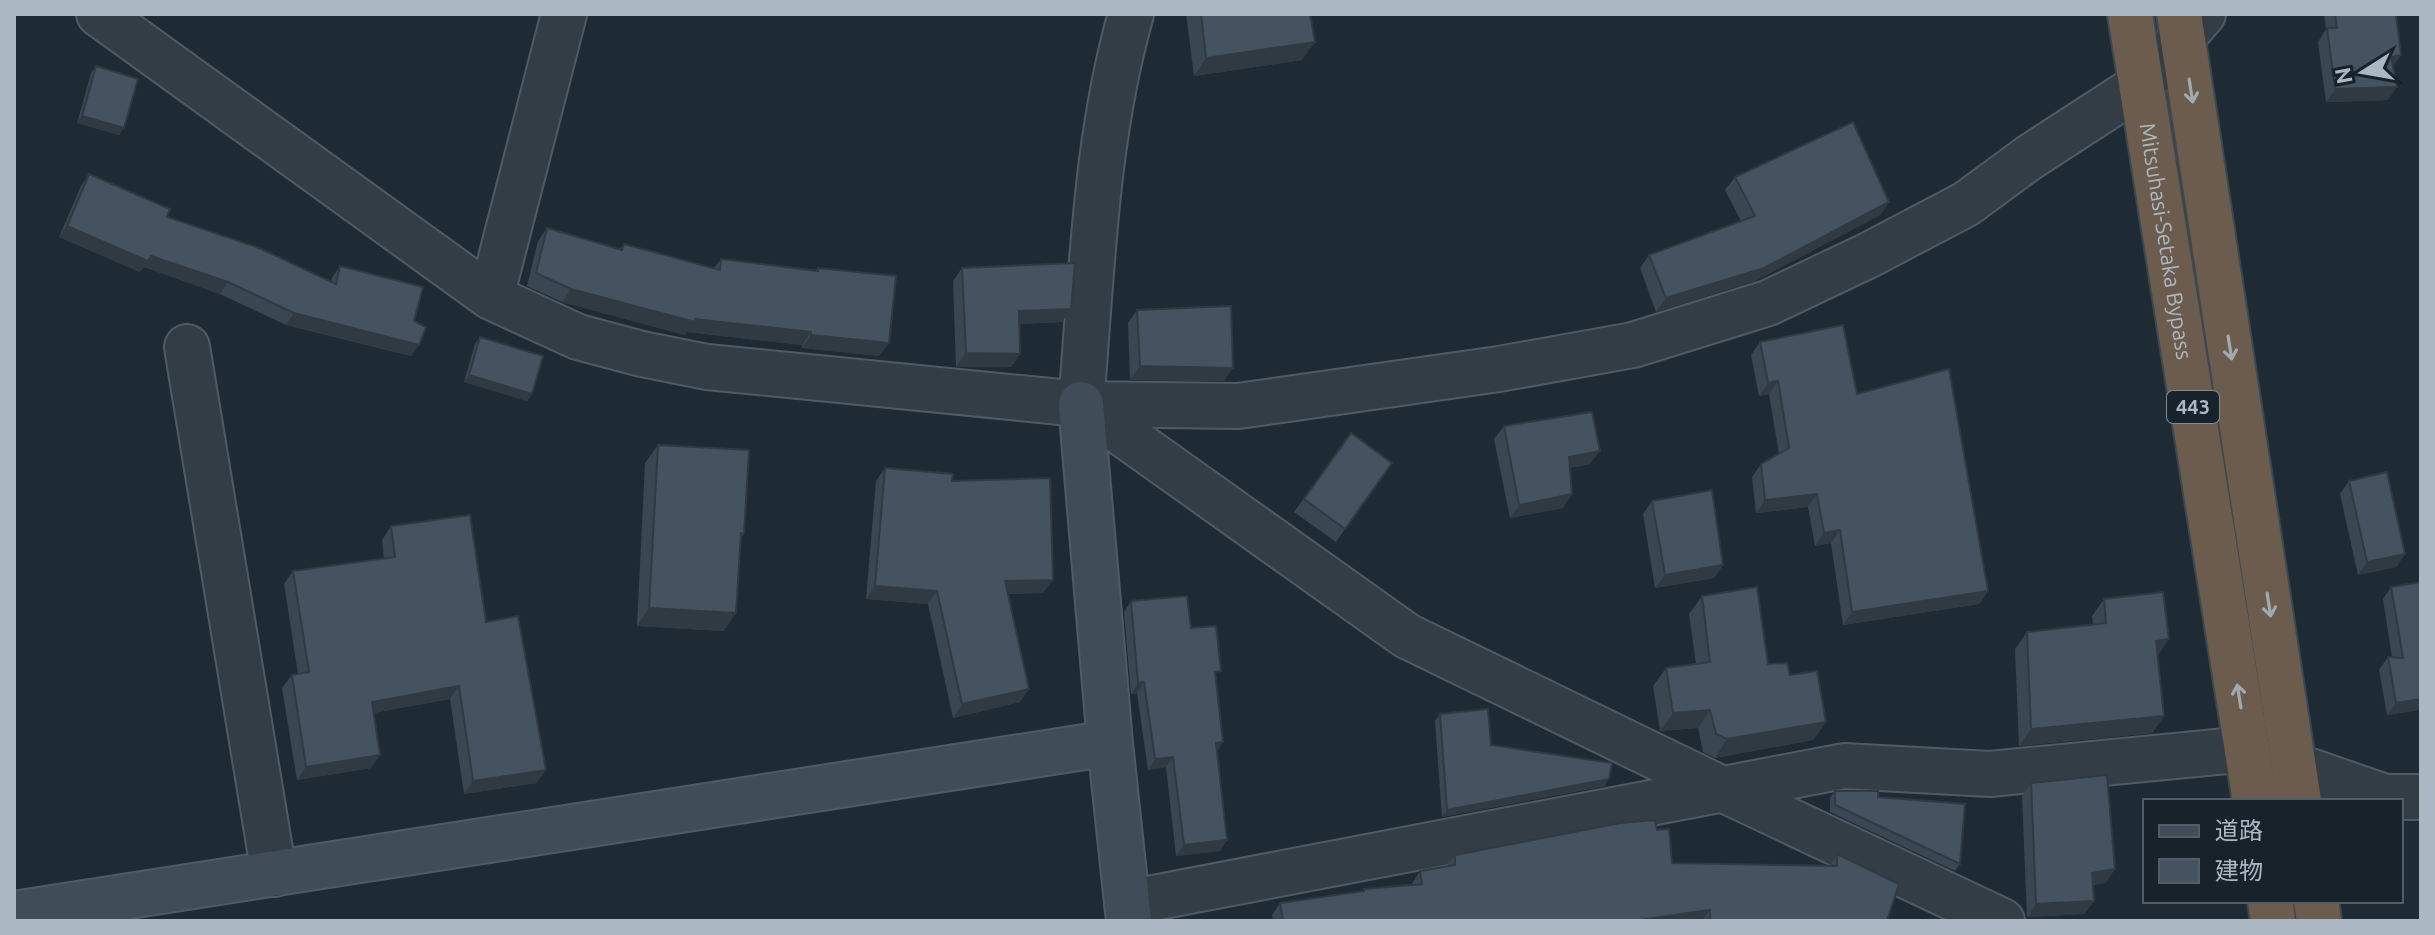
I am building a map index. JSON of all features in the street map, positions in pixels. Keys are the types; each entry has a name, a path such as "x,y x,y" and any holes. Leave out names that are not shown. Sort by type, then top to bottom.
{"highway":[{"name":"Mitsuhasi-Setaka Bypass","path":"2130,14 2255,799"},
{"name":"443","path":"2188,22 2296,783"}],"street":[{"path":"99,14 491,297 578,337 707,367 1081,404 1238,406 1499,369 1633,345 1768,303 1966,204 2030,157 2141,85 2188,22"},
{"path":"491,297 564,14"},
{"path":"1131,14 1119,57 1103,147 1081,404 1128,912 1844,766 1990,774 2247,749 2296,783 2385,797 2421,797"},
{"path":"187,347 274,874"},
{"path":"1081,404 1407,636 2002,921"},
{"path":"14,914 1110,743"}],"building":[{"path":"1201,14 1310,14 1315,42 1206,58"},
{"path":"2335,14 2396,14 2401,55 2391,57 2397,87 2335,89 2327,28 2337,28"},
{"path":"96,66 138,79 124,128 82,116"},
{"path":"1853,122 1889,202 1764,268 1666,298 1649,255 1755,216 1735,177"},
{"path":"89,174 170,209 167,217 259,248 336,284 340,266 423,287 414,321 426,327 419,345 294,313 228,282 151,256 148,261 67,226"},
{"path":"547,228 622,250 624,244 720,270 721,259 818,271 818,268 896,276 889,343 695,319 695,322 571,289 536,273"},
{"path":"1075,263 1071,309 1019,311 1020,354 966,353 962,268"},
{"path":"1231,306 1233,368 1140,366 1137,310"},
{"path":"1843,325 1857,394 1949,369 1988,591 1852,612 1840,530 1824,533 1817,494 1765,500 1761,464 1789,448 1778,381 1768,383 1760,342"},
{"path":"480,337 543,356 532,394 469,375"},
{"path":"1592,412 1600,451 1569,457 1572,494 1519,505 1504,426"},
{"path":"1351,433 1392,463 1345,529 1304,499"},
{"path":"658,445 749,450 736,613 649,608"},
{"path":"885,468 953,474 952,481 1050,478 1053,580 1005,581 1029,689 962,704 937,591 875,586"},
{"path":"2387,472 2405,554 2367,562 2349,481"},
{"path":"1712,490 1723,565 1665,575 1652,501"},
{"path":"470,515 486,622 518,616 546,770 473,781 459,686 372,702 380,755 306,767 292,675 309,672 293,571 395,557 391,526"},
{"path":"2421,582 2421,699 2396,703 2388,657 2403,658 2391,587"},
{"path":"1757,587 1768,664 1787,663 1790,675 1817,671 1826,722 1727,739 1716,734 1710,710 1673,713 1666,668 1710,662 1702,596"},
{"path":"2163,592 2169,639 2156,641 2164,716 2031,729 2027,632 2106,623 2104,599"},
{"path":"1187,596 1191,628 1216,626 1221,671 1215,672 1223,742 1216,743 1227,840 1184,845 1173,757 1155,759 1144,682 1138,683 1131,601"},
{"path":"1488,709 1491,745 1612,763 1609,779 1447,810 1440,714"},
{"path":"2107,775 2115,869 2092,873 2094,901 2036,904 2031,783"},
{"path":"1835,791 1878,791 1878,797 1965,804 1960,864 1835,805"},
{"path":"1655,820 1657,830 1669,829 1672,863 1837,866 1837,854 1899,884 1887,921 1710,921 1710,910 1633,921 1283,921 1280,903 1364,889 1422,884 1420,871 1455,865 1455,855 1620,823"}]}
